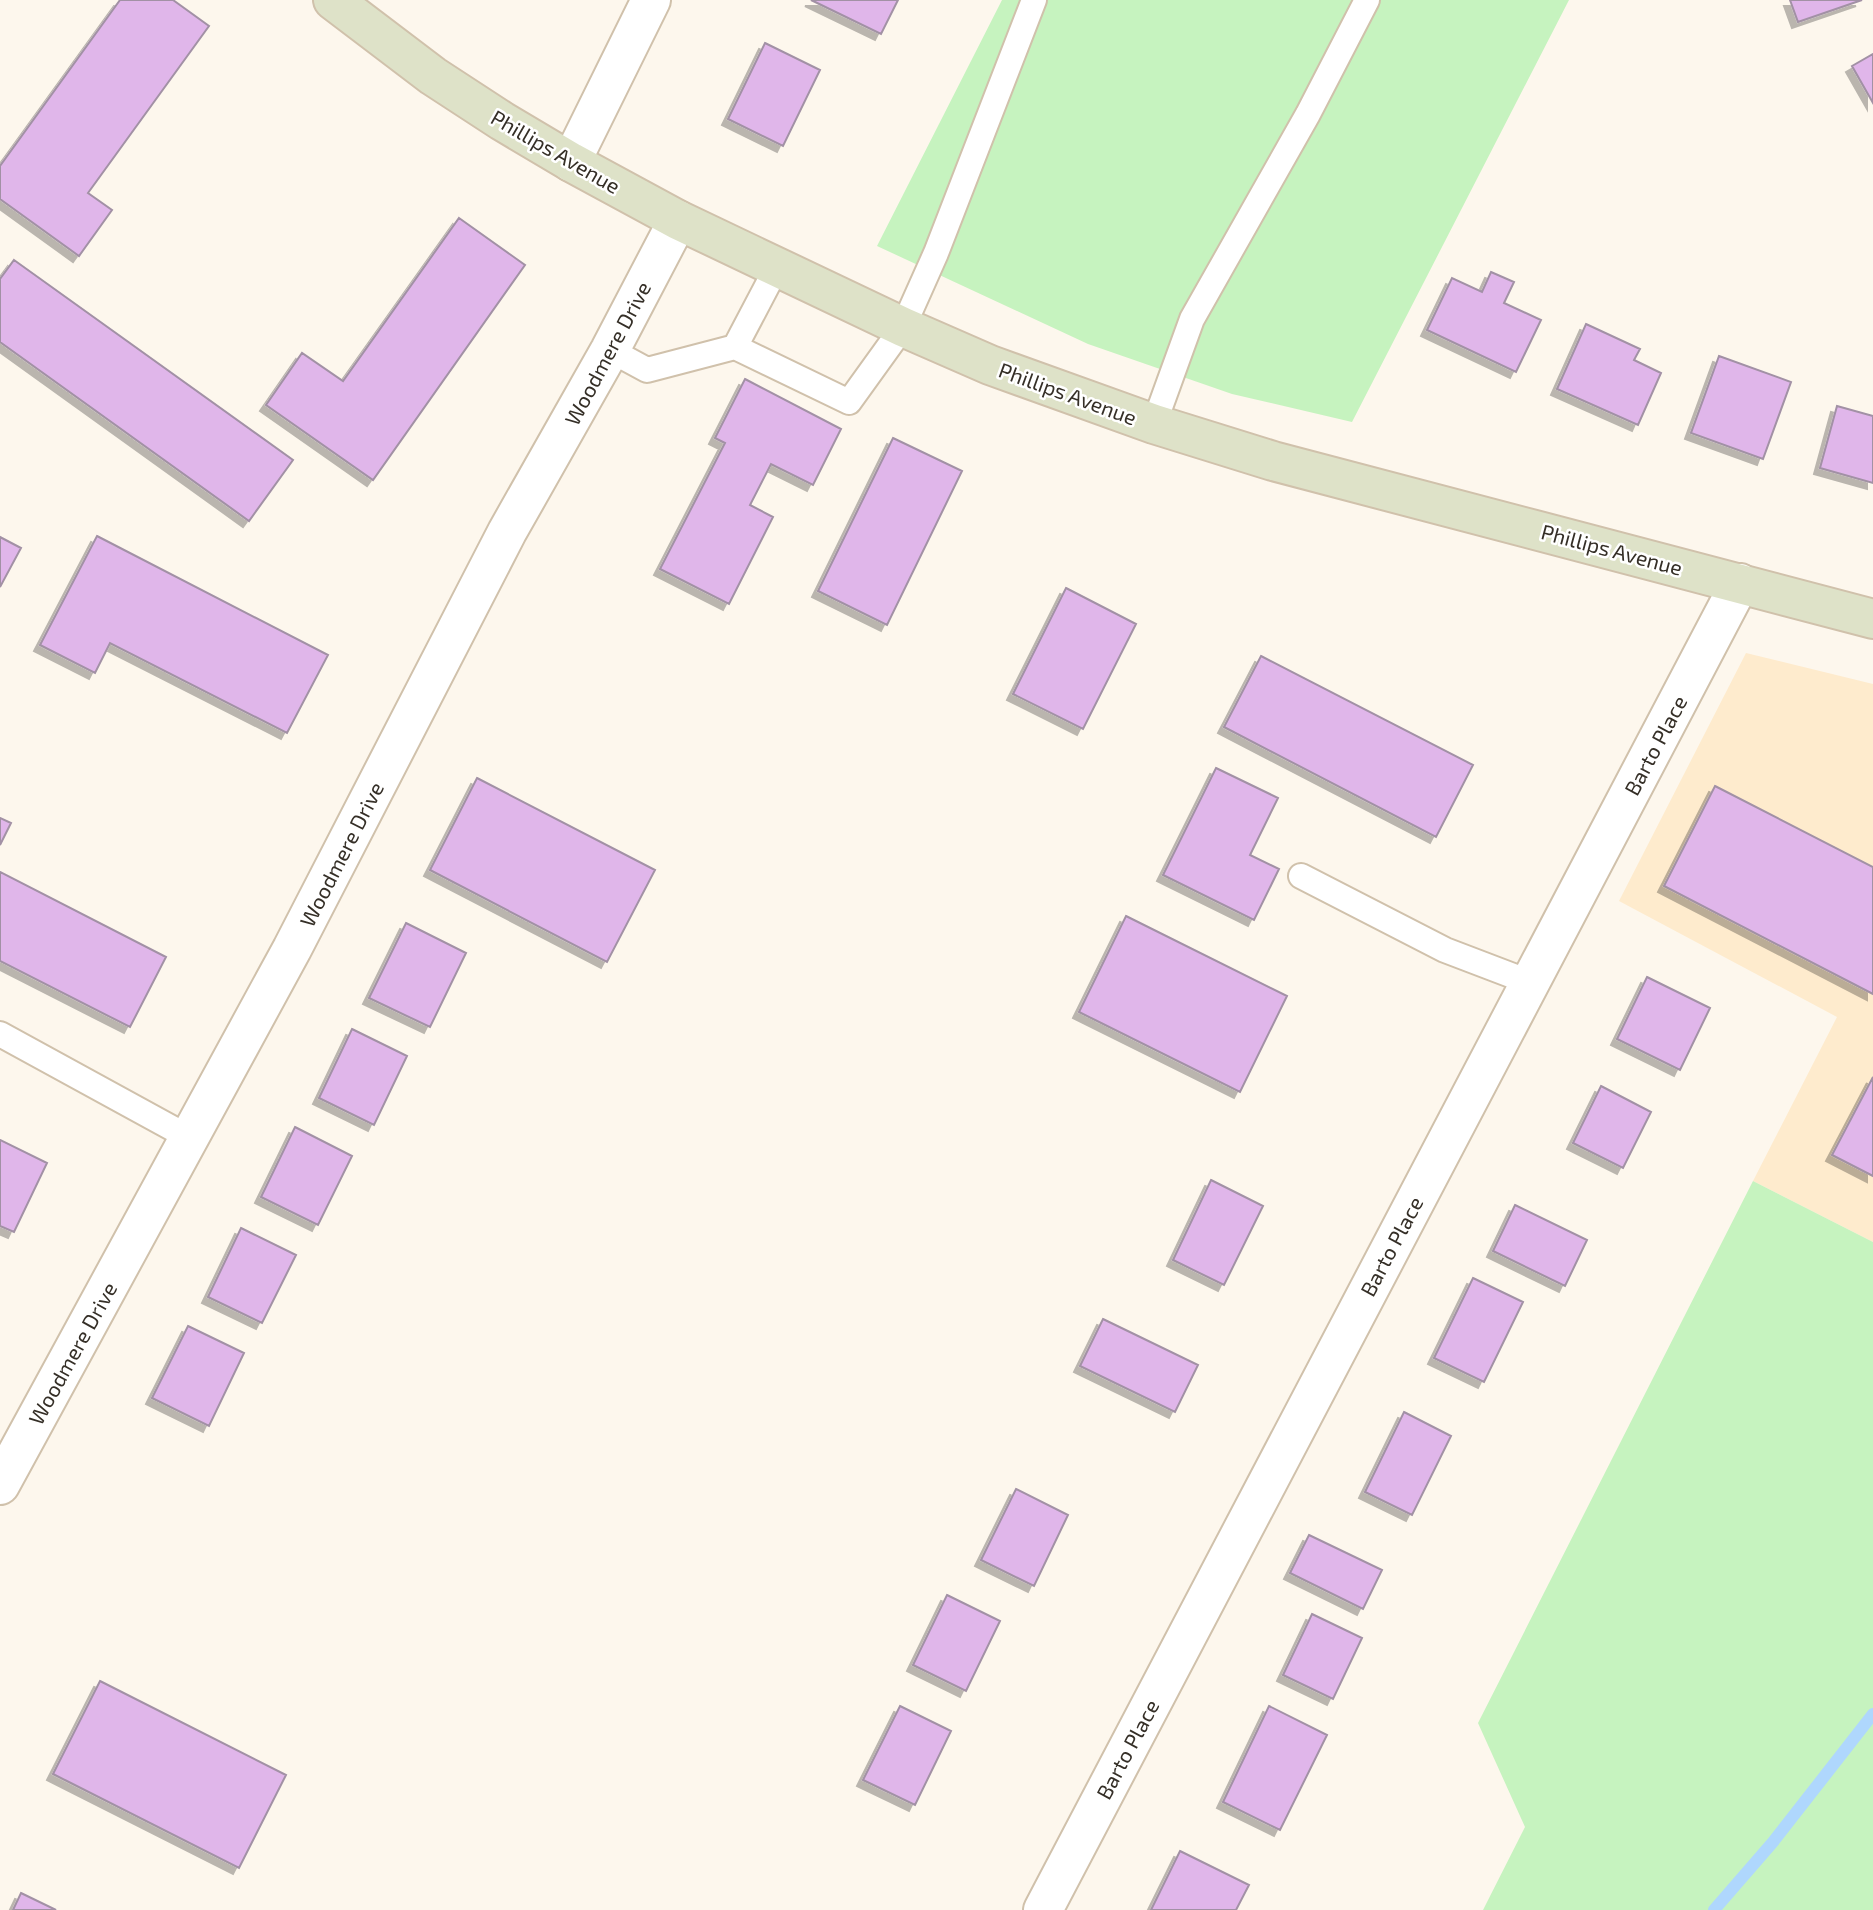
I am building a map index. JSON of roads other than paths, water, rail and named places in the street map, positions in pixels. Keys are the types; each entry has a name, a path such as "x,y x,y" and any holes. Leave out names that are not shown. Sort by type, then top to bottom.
{"street":[{"name":"Phillips Avenue","path":"332,0 433,76 571,162 678,220 903,327 1015,375 1154,424 1273,461 1873,619"},
{"path":"571,162 651,0"},
{"name":"Woodmere Drive","path":"0,1485 306,922 507,532 610,351 678,220"},
{"name":"Barto Place","path":"1043,1910 1740,583"}],"lane":[{"path":"610,351 647,370 735,347 849,402 903,327 936,253 1034,0"},
{"path":"1154,424 1192,319 1308,114 1367,0"},
{"path":"735,347 777,267"},
{"path":"1301,876 1445,950 1529,982"},
{"path":"0,1034 190,1138"}],"waterway":[{"path":"1714,1910 1773,1842 1873,1714"}]}
